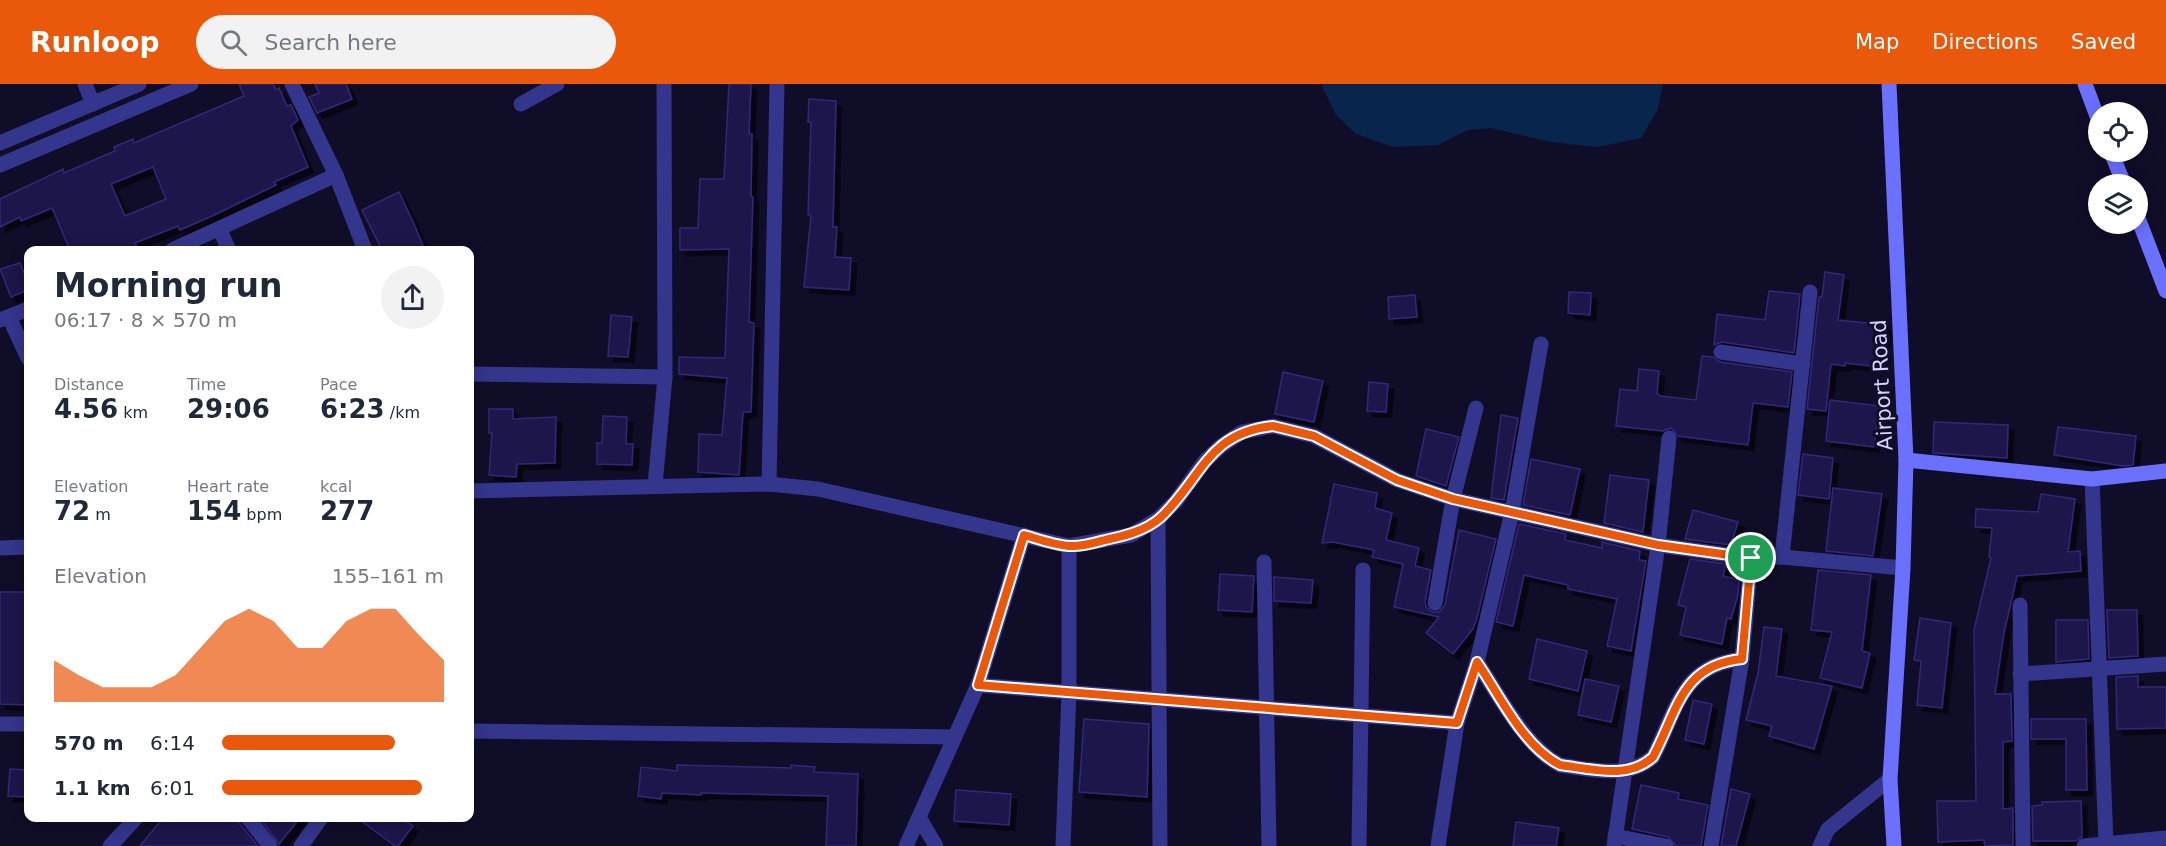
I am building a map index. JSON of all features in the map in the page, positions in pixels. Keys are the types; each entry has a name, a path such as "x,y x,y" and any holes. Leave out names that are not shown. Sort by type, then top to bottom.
{"street":[{"path":"85,84 93,104"},
{"path":"0,143 139,84"},
{"path":"0,165 191,84"},
{"path":"292,84 336,175 363,246"},
{"path":"521,104 557,84"},
{"path":"655,485 665,377 664,84"},
{"path":"770,484 777,84"},
{"name":"Airport Road","path":"1889,84 1906,460 2092,479 2166,471"},
{"path":"2085,84 2092,102"},
{"path":"182,246 336,175"},
{"path":"220,230 227,246"},
{"path":"2144,234 2166,291"},
{"path":"1782,557 1810,292"},
{"path":"24,311 4,319 24,352"},
{"path":"1438,846 1457,723 1477,662 1512,512 1541,344"},
{"path":"1721,352 1803,364"},
{"path":"474,374 665,377"},
{"path":"1435,603 1453,499 1476,408"},
{"path":"474,491 770,484 818,489 1069,546 1131,535 1158,519 1176,501 1205,460 1221,446 1242,432 1273,426 1314,436 1397,480 1453,499 1658,545 1751,558 1782,557 1903,568"},
{"path":"1666,846 1614,841 1658,545 1669,438"},
{"path":"1894,846 1890,779 1903,568 1906,460"},
{"path":"2092,479 2106,844"},
{"path":"1158,519 1161,698 1160,846"},
{"path":"906,846 978,685 1024,535"},
{"path":"1063,846 1069,692 1069,546"},
{"path":"0,548 24,547"},
{"path":"1711,846 1742,659 1751,558"},
{"path":"1264,562 1269,846"},
{"path":"1359,846 1363,570"},
{"path":"2020,604 2023,846"},
{"path":"1477,662 1527,736 1546,756 1560,765 1624,772 1644,765 1653,757 1691,680 1707,667 1721,661 1742,659"},
{"path":"2020,674 2166,664"},
{"path":"978,685 1267,706 1457,723"},
{"path":"0,724 24,724"},
{"path":"474,731 955,737"},
{"path":"1821,846 1828,830 1890,779"},
{"path":"920,819 936,846"},
{"path":"110,846 132,822"},
{"path":"251,822 270,846"},
{"path":"301,846 318,822"},
{"path":"2084,846 2166,838"}],"water":[{"path":"1321,84 1663,84 1658,109 1641,138 1598,147 1551,142 1491,128 1468,130 1438,145 1393,147 1356,134 1336,115"}],"building":[{"path":"239,84 273,84 276,90 279,88 287,106 291,105 298,120 291,126 308,167 274,182 276,185 212,216 180,230 178,226 135,243 136,246 68,246 52,208 21,221 20,217 0,227 0,199 63,169 64,173 115,151 114,147 133,139 134,143 244,96","holes":["153,167 166,199 125,216 111,184"]},
{"path":"315,84 346,84 352,99 317,113 309,97 319,93"},
{"path":"729,84 751,84 749,134 752,134 751,197 753,197 749,322 754,323 751,412 743,412 739,475 698,472 699,434 722,435 727,378 679,374 679,357 725,358 729,249 680,250 680,228 698,228 700,179 724,179"},
{"path":"809,99 836,101 833,227 837,227 835,257 851,258 849,290 804,287 811,215 808,215 811,122 808,122"},
{"path":"399,192 423,246 380,246 362,210"},
{"path":"20,263 24,273 24,292 11,297 0,269"},
{"path":"1825,272 1844,275 1838,320 1886,325 1881,367 1845,363 1845,366 1831,364 1826,411 1807,409 1819,297 1822,297"},
{"path":"1769,291 1800,294 1794,353 1722,342 1714,345 1717,314 1765,320"},
{"path":"1569,292 1591,293 1590,315 1568,313"},
{"path":"1415,295 1417,317 1389,319 1388,297"},
{"path":"611,315 632,317 628,357 608,356"},
{"path":"1702,356 1713,357 1720,362 1792,372 1788,407 1753,403 1748,445 1678,436 1671,428 1663,431 1616,426 1620,389 1637,391 1639,369 1659,371 1657,393 1660,396 1696,400"},
{"path":"1283,372 1323,381 1314,422 1275,414"},
{"path":"1369,382 1388,384 1386,412 1367,411"},
{"path":"1830,400 1879,406 1874,447 1826,441"},
{"path":"489,409 513,409 513,419 556,417 555,463 517,464 516,477 489,475 492,433 489,433"},
{"path":"1501,415 1518,418 1504,500 1491,498"},
{"path":"603,416 627,417 626,444 633,444 632,465 597,464 597,443 602,443"},
{"path":"1934,422 2008,425 2007,458 1933,453"},
{"path":"2058,427 2136,436 2133,465 2123,466 2054,455"},
{"path":"1426,429 1459,437 1446,486 1416,476"},
{"path":"1803,454 1833,458 1829,499 1798,495"},
{"path":"1531,459 1580,469 1570,515 1523,505"},
{"path":"1610,475 1649,480 1643,532 1604,523"},
{"path":"1334,484 1377,493 1375,508 1392,513 1386,540 1419,548 1415,566 1431,570 1425,602 1426,607 1433,612 1439,612 1445,605 1459,530 1496,539 1473,629 1453,654 1426,633 1439,617 1394,607 1403,564 1372,557 1374,550 1333,542 1322,543"},
{"path":"1833,488 1882,494 1873,556 1826,551"},
{"path":"2041,494 2075,499 2068,552 2080,551 2081,571 2017,576 2004,633 1995,694 2011,694 2012,741 2003,742 2003,809 2013,808 2013,845 1985,846 1984,840 1938,842 1937,801 1976,801 1974,630 1991,558 1989,557 1992,528 1975,527 1976,509 2038,512"},
{"path":"1693,510 1738,522 1731,545 1685,539"},
{"path":"1519,524 1566,534 1565,540 1602,548 1602,542 1640,551 1639,560 1646,561 1631,651 1607,646 1617,599 1568,589 1568,585 1524,575 1513,626 1496,622"},
{"path":"1690,559 1726,564 1723,576 1739,580 1738,595 1731,619 1727,618 1722,644 1680,635 1686,607 1678,605"},
{"path":"1818,570 1871,575 1862,651 1870,653 1862,688 1820,678 1832,632 1811,630"},
{"path":"1220,574 1254,576 1252,612 1218,610"},
{"path":"1274,577 1313,580 1311,603 1274,601"},
{"path":"0,592 24,592 24,705 0,704"},
{"path":"2107,610 2137,610 2138,656 2109,658"},
{"path":"1920,618 1951,623 1942,708 1917,705 1921,661 1914,660"},
{"path":"2056,620 2088,620 2089,659 2056,662"},
{"path":"1764,627 1782,629 1776,676 1832,686 1814,749 1769,736 1772,726 1746,720 1758,673"},
{"path":"1537,639 1587,651 1578,691 1529,679"},
{"path":"2138,676 2138,687 2166,687 2166,728 2117,729 2116,677"},
{"path":"1585,679 1619,686 1611,722 1578,715"},
{"path":"1693,700 1712,704 1704,744 1685,740"},
{"path":"1084,719 1149,724 1147,797 1079,792"},
{"path":"2031,719 2086,719 2087,790 2066,790 2066,739 2031,739"},
{"path":"677,765 791,768 791,765 815,767 814,772 858,774 856,846 826,846 828,796 662,793 661,799 638,796 641,767 677,771"},
{"path":"10,769 24,770 24,797 8,796"},
{"path":"1641,785 1679,793 1678,799 1708,805 1701,846 1676,846 1668,837 1632,829"},
{"path":"1731,789 1750,794 1736,846 1721,846"},
{"path":"956,790 1011,794 1009,825 954,821"},
{"path":"2081,801 2082,837 2076,841 2033,841 2032,806 2042,805 2042,802"},
{"path":"160,822 239,822 258,846 140,846"},
{"path":"263,822 297,822 279,844"},
{"path":"362,822 407,822 413,826 398,846"},
{"path":"1516,822 1559,828 1556,846 1513,846"}],"route":[{"path":"1263,427 1289,428 1314,436 1397,480 1453,499 1658,545 1751,558 1742,659 1721,661 1707,667 1691,680 1675,708 1653,757 1644,765 1624,772 1560,765 1552,760 1540,751 1527,736 1477,662 1457,723 1267,706 978,685 1024,535 1069,546 1131,535 1158,519 1176,501 1205,460 1221,446 1242,432 1263,427"}]}
